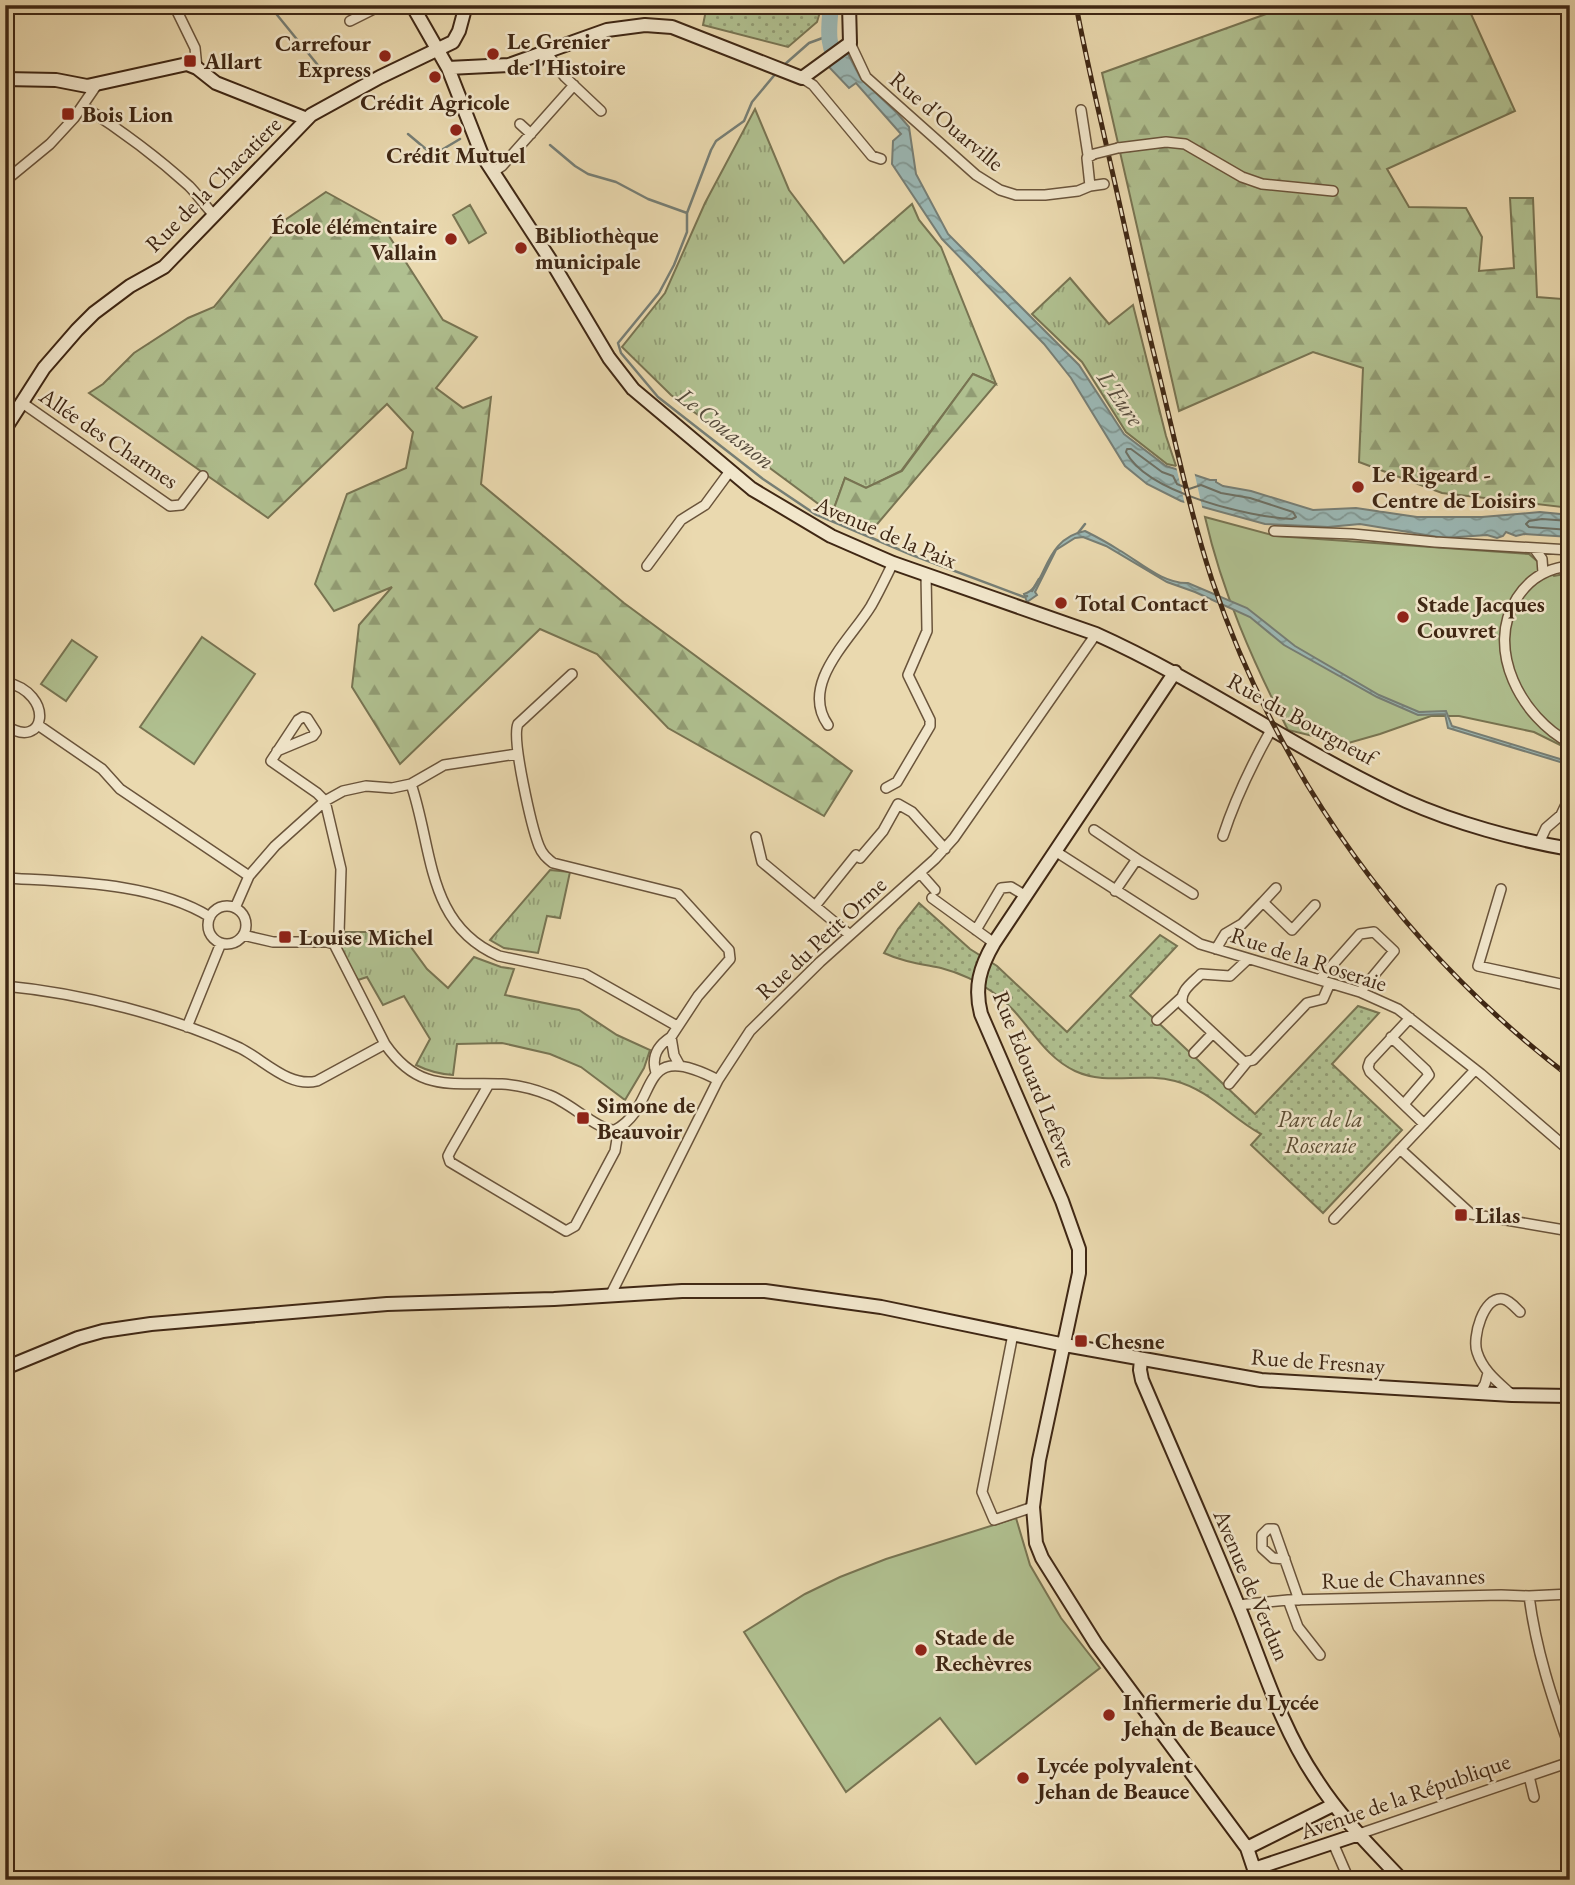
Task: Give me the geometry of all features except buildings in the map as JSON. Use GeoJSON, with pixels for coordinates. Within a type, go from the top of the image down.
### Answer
{"type":"FeatureCollection","features":[{"type":"Feature","properties":{"kind":"street"},"geometry":{"type":"LineString","coordinates":[[174,5],[195,48],[197,68]]}},
{"type":"Feature","properties":{"kind":"street"},"geometry":{"type":"LineString","coordinates":[[350,21],[372,10],[370,5]]}},
{"type":"Feature","properties":{"kind":"street","name":"Avenue de la Paix"},"geometry":{"type":"LineString","coordinates":[[412,5],[448,68],[475,138],[493,172],[553,264],[609,358],[633,389],[730,471],[780,507],[821,530],[893,562],[1020,607]]}},
{"type":"Feature","properties":{"kind":"street"},"geometry":{"type":"LineString","coordinates":[[438,50],[453,42],[466,5]]}},
{"type":"Feature","properties":{"kind":"street"},"geometry":{"type":"LineString","coordinates":[[802,78],[848,44],[849,5]]}},
{"type":"Feature","properties":{"kind":"street"},"geometry":{"type":"LineString","coordinates":[[448,68],[509,65],[607,30],[645,25],[672,27],[802,78],[813,85],[872,156],[881,159]]}},
{"type":"Feature","properties":{"kind":"street","name":"Rue d'Ouarville"},"geometry":{"type":"LineString","coordinates":[[848,44],[866,77],[976,175],[1000,190],[1016,195],[1045,195],[1104,184]]}},
{"type":"Feature","properties":{"kind":"street","name":"Rue de la Chacatiere"},"geometry":{"type":"LineString","coordinates":[[5,429],[44,368],[88,319],[130,286],[164,267],[307,119],[380,77],[438,50]]}},
{"type":"Feature","properties":{"kind":"street"},"geometry":{"type":"LineString","coordinates":[[546,52],[601,111]]}},
{"type":"Feature","properties":{"kind":"street"},"geometry":{"type":"LineString","coordinates":[[5,79],[56,80],[87,86],[187,64],[197,68],[216,83],[307,119]]}},
{"type":"Feature","properties":{"kind":"street"},"geometry":{"type":"LineString","coordinates":[[5,181],[50,144],[83,106],[98,83]]}},
{"type":"Feature","properties":{"kind":"street"},"geometry":{"type":"LineString","coordinates":[[493,172],[502,166],[574,85]]}},
{"type":"Feature","properties":{"kind":"street"},"geometry":{"type":"LineString","coordinates":[[83,106],[130,136],[138,146],[191,188],[201,203],[214,215]]}},
{"type":"Feature","properties":{"kind":"street"},"geometry":{"type":"LineString","coordinates":[[1081,110],[1091,155],[1090,186]]}},
{"type":"Feature","properties":{"kind":"street"},"geometry":{"type":"LineString","coordinates":[[520,124],[531,134]]}},
{"type":"Feature","properties":{"kind":"street"},"geometry":{"type":"LineString","coordinates":[[1091,155],[1118,148],[1166,142],[1185,144],[1242,177],[1262,184],[1333,191]]}},
{"type":"Feature","properties":{"kind":"street","name":"Allée des Charmes"},"geometry":{"type":"LineString","coordinates":[[21,402],[170,506],[181,505],[203,476]]}},
{"type":"Feature","properties":{"kind":"street"},"geometry":{"type":"LineString","coordinates":[[648,566],[681,520],[705,505],[730,471]]}},
{"type":"Feature","properties":{"kind":"street"},"geometry":{"type":"LineString","coordinates":[[1274,531],[1570,550]]}},
{"type":"Feature","properties":{"kind":"street"},"geometry":{"type":"LineString","coordinates":[[1534,548],[1542,559],[1543,573]]}},
{"type":"Feature","properties":{"kind":"street"},"geometry":{"type":"LineString","coordinates":[[828,725],[820,713],[827,666],[870,607],[893,562]]}},
{"type":"Feature","properties":{"kind":"street"},"geometry":{"type":"LineString","coordinates":[[1570,566],[1543,573],[1531,581],[1513,604],[1505,631],[1511,676],[1528,708],[1556,736],[1570,743]]}},
{"type":"Feature","properties":{"kind":"street"},"geometry":{"type":"LineString","coordinates":[[886,788],[897,782],[930,726],[930,720],[908,676],[927,631],[926,574]]}},
{"type":"Feature","properties":{"kind":"street","name":"Rue du Bourgneuf"},"geometry":{"type":"LineString","coordinates":[[1020,607],[1096,634],[1175,672],[1271,730],[1426,809],[1539,843],[1570,849]]}},
{"type":"Feature","properties":{"kind":"street","name":"Rue du Petit Orme"},"geometry":{"type":"LineString","coordinates":[[610,1296],[718,1080],[750,1031],[945,849],[1096,634]]}},
{"type":"Feature","properties":{"kind":"street","name":"Rue Edouard Lefèvre"},"geometry":{"type":"LineString","coordinates":[[1175,672],[994,943],[980,972],[978,1003],[1075,1233],[1079,1249],[1079,1273],[1039,1460],[1033,1507],[1035,1543],[1096,1644],[1247,1848],[1255,1874]]}},
{"type":"Feature","properties":{"kind":"street"},"geometry":{"type":"LineString","coordinates":[[572,674],[518,724],[514,731],[539,847],[553,863],[678,894],[729,950],[730,960],[698,996],[671,1037],[656,1052],[653,1063],[656,1073]]}},
{"type":"Feature","properties":{"kind":"street"},"geometry":{"type":"LineString","coordinates":[[5,682],[15,685],[37,702],[41,711],[38,725],[23,733],[5,725]]}},
{"type":"Feature","properties":{"kind":"street"},"geometry":{"type":"LineString","coordinates":[[38,725],[102,769],[120,789],[249,876]]}},
{"type":"Feature","properties":{"kind":"street"},"geometry":{"type":"LineString","coordinates":[[1223,836],[1253,762],[1271,730]]}},
{"type":"Feature","properties":{"kind":"street"},"geometry":{"type":"LineString","coordinates":[[277,751],[271,761],[325,801],[341,869],[339,933],[334,944]]}},
{"type":"Feature","properties":{"kind":"street"},"geometry":{"type":"LineString","coordinates":[[235,908],[249,876],[275,846],[325,801],[343,791],[366,786],[392,788],[411,784],[444,765],[517,754]]}},
{"type":"Feature","properties":{"kind":"street"},"geometry":{"type":"LineString","coordinates":[[411,784],[423,824],[437,890],[444,906],[462,932],[485,951],[499,956],[585,974],[677,1026]]}},
{"type":"Feature","properties":{"kind":"street"},"geometry":{"type":"LineString","coordinates":[[1539,843],[1546,828],[1561,816],[1570,796]]}},
{"type":"Feature","properties":{"kind":"street"},"geometry":{"type":"LineString","coordinates":[[816,906],[856,855],[860,858],[883,831],[898,804],[912,812],[945,849]]}},
{"type":"Feature","properties":{"kind":"street"},"geometry":{"type":"LineString","coordinates":[[1094,830],[1193,894]]}},
{"type":"Feature","properties":{"kind":"street"},"geometry":{"type":"LineString","coordinates":[[756,837],[762,862],[850,935]]}},
{"type":"Feature","properties":{"kind":"street","name":"Rue de la Roseraie"},"geometry":{"type":"LineString","coordinates":[[1055,852],[1182,934],[1247,960],[1320,979],[1384,1002],[1410,1018],[1570,1151]]}},
{"type":"Feature","properties":{"kind":"street"},"geometry":{"type":"LineString","coordinates":[[1115,891],[1136,859]]}},
{"type":"Feature","properties":{"kind":"street"},"geometry":{"type":"LineString","coordinates":[[920,873],[934,894],[994,943]]}},
{"type":"Feature","properties":{"kind":"street"},"geometry":{"type":"LineString","coordinates":[[5,878],[144,892],[197,909],[210,917]]}},
{"type":"Feature","properties":{"kind":"street"},"geometry":{"type":"LineString","coordinates":[[976,930],[1000,888],[1011,887],[1026,896]]}},
{"type":"Feature","properties":{"kind":"street"},"geometry":{"type":"LineString","coordinates":[[1216,949],[1225,934],[1234,930],[1276,888]]}},
{"type":"Feature","properties":{"kind":"street"},"geometry":{"type":"LineString","coordinates":[[1501,889],[1478,966],[1570,986]]}},
{"type":"Feature","properties":{"kind":"street"},"geometry":{"type":"LineString","coordinates":[[1263,902],[1292,930],[1315,905]]}},
{"type":"Feature","properties":{"kind":"street"},"geometry":{"type":"LineString","coordinates":[[223,906],[235,908],[244,916],[246,922],[243,935],[234,943],[215,940],[208,929],[210,917],[223,906]]}},
{"type":"Feature","properties":{"kind":"street"},"geometry":{"type":"LineString","coordinates":[[1320,979],[1360,934],[1374,932],[1394,951],[1360,992]]}},
{"type":"Feature","properties":{"kind":"street"},"geometry":{"type":"LineString","coordinates":[[243,935],[273,942],[334,944],[385,1045],[407,1069],[428,1081],[519,1086],[570,1105],[605,1130],[615,1130],[631,1120],[656,1073],[667,1067],[680,1066],[701,1071],[718,1080]]}},
{"type":"Feature","properties":{"kind":"street"},"geometry":{"type":"LineString","coordinates":[[187,1027],[221,943]]}},
{"type":"Feature","properties":{"kind":"street"},"geometry":{"type":"LineString","coordinates":[[1157,1020],[1181,998],[1182,993],[1201,974],[1230,976],[1247,960]]}},
{"type":"Feature","properties":{"kind":"street"},"geometry":{"type":"LineString","coordinates":[[1181,998],[1183,1005],[1247,1062],[1253,1060],[1307,1003],[1323,999],[1330,983]]}},
{"type":"Feature","properties":{"kind":"street"},"geometry":{"type":"LineString","coordinates":[[5,986],[33,989],[149,1013],[241,1049],[294,1081],[305,1084],[317,1082],[385,1045]]}},
{"type":"Feature","properties":{"kind":"street"},"geometry":{"type":"LineString","coordinates":[[1410,1018],[1370,1061],[1368,1067],[1424,1124]]}},
{"type":"Feature","properties":{"kind":"street"},"geometry":{"type":"LineString","coordinates":[[1194,1053],[1213,1033]]}},
{"type":"Feature","properties":{"kind":"street"},"geometry":{"type":"LineString","coordinates":[[671,1037],[674,1055],[680,1066]]}},
{"type":"Feature","properties":{"kind":"street"},"geometry":{"type":"LineString","coordinates":[[1391,1038],[1429,1075],[1404,1104]]}},
{"type":"Feature","properties":{"kind":"street"},"geometry":{"type":"LineString","coordinates":[[1229,1084],[1244,1069],[1247,1062]]}},
{"type":"Feature","properties":{"kind":"street"},"geometry":{"type":"LineString","coordinates":[[1334,1219],[1475,1071]]}},
{"type":"Feature","properties":{"kind":"street"},"geometry":{"type":"LineString","coordinates":[[489,1084],[451,1150],[448,1156],[450,1162],[566,1231],[575,1226],[615,1151],[615,1130]]}},
{"type":"Feature","properties":{"kind":"street"},"geometry":{"type":"LineString","coordinates":[[1401,1149],[1471,1214],[1570,1231]]}},
{"type":"Feature","properties":{"kind":"street","name":"Rue de Fresnay"},"geometry":{"type":"LineString","coordinates":[[5,1368],[78,1338],[103,1331],[151,1324],[387,1304],[682,1291],[765,1291],[881,1307],[1065,1345],[1261,1380],[1570,1396]]}},
{"type":"Feature","properties":{"kind":"street"},"geometry":{"type":"LineString","coordinates":[[1512,1395],[1488,1373],[1476,1350],[1483,1311],[1490,1303],[1499,1298],[1506,1299],[1520,1312]]}},
{"type":"Feature","properties":{"kind":"street"},"geometry":{"type":"LineString","coordinates":[[1013,1334],[982,1492],[994,1520],[1033,1507]]}},
{"type":"Feature","properties":{"kind":"street","name":"Avenue de Verdun"},"geometry":{"type":"LineString","coordinates":[[1141,1359],[1139,1370],[1142,1380],[1295,1745],[1333,1804],[1402,1880]]}},
{"type":"Feature","properties":{"kind":"street"},"geometry":{"type":"LineString","coordinates":[[1480,1392],[1488,1373]]}},
{"type":"Feature","properties":{"kind":"street"},"geometry":{"type":"LineString","coordinates":[[1285,1559],[1300,1600]]}},
{"type":"Feature","properties":{"kind":"street","name":"Rue de Chavannes"},"geometry":{"type":"LineString","coordinates":[[1238,1605],[1288,1600],[1570,1594]]}},
{"type":"Feature","properties":{"kind":"street"},"geometry":{"type":"LineString","coordinates":[[1530,1596],[1535,1640],[1542,1668],[1570,1749]]}},
{"type":"Feature","properties":{"kind":"street"},"geometry":{"type":"LineString","coordinates":[[1288,1600],[1298,1627],[1320,1655]]}},
{"type":"Feature","properties":{"kind":"street","name":"Avenue de la République"},"geometry":{"type":"LineString","coordinates":[[1255,1874],[1333,1843],[1570,1762]]}},
{"type":"Feature","properties":{"kind":"street"},"geometry":{"type":"LineString","coordinates":[[1529,1776],[1534,1797]]}},
{"type":"Feature","properties":{"kind":"street"},"geometry":{"type":"LineString","coordinates":[[1247,1848],[1333,1804]]}},
{"type":"Feature","properties":{"kind":"street"},"geometry":{"type":"LineString","coordinates":[[1333,1843],[1349,1880]]}},
{"type":"Feature","properties":{"kind":"green space"},"geometry":{"type":"Polygon","coordinates":[[[707,5],[822,5],[817,22],[788,47],[703,25],[707,5]]]}},
{"type":"Feature","properties":{"kind":"green space"},"geometry":{"type":"Polygon","coordinates":[[[1291,5],[1467,5],[1515,111],[1387,169],[1409,207],[1466,208],[1482,237],[1479,271],[1514,268],[1510,198],[1533,198],[1537,297],[1562,299],[1570,96],[1570,508],[1442,493],[1359,462],[1363,368],[1313,352],[1179,411],[1102,73],[1291,5]]]}},
{"type":"Feature","properties":{"kind":"green space"},"geometry":{"type":"Polygon","coordinates":[[[755,109],[789,190],[844,263],[912,204],[919,220],[941,247],[996,384],[973,374],[901,471],[866,488],[845,478],[832,514],[671,395],[622,347],[665,293],[705,203],[755,109]]]}},
{"type":"Feature","properties":{"kind":"green space"},"geometry":{"type":"Polygon","coordinates":[[[326,192],[380,222],[443,320],[477,337],[436,388],[463,408],[491,397],[481,484],[624,603],[852,771],[824,816],[668,728],[597,654],[540,629],[400,764],[352,687],[359,625],[392,587],[334,611],[315,584],[347,494],[406,468],[413,432],[387,404],[268,518],[89,393],[103,384],[134,353],[188,318],[214,307],[285,220],[326,192]]]}},
{"type":"Feature","properties":{"kind":"green space"},"geometry":{"type":"Polygon","coordinates":[[[470,205],[486,233],[469,243],[453,215],[470,205]]]}},
{"type":"Feature","properties":{"kind":"green space"},"geometry":{"type":"Polygon","coordinates":[[[1070,278],[1109,324],[1133,305],[1176,466],[1167,464],[1126,432],[1082,362],[1032,314],[1070,278]]]}},
{"type":"Feature","properties":{"kind":"green space"},"geometry":{"type":"Polygon","coordinates":[[[973,374],[996,384],[873,529],[832,514],[845,478],[866,488],[902,471],[973,374]]]}},
{"type":"Feature","properties":{"kind":"green space","name":"Stade Jacques Couvret"},"geometry":{"type":"Polygon","coordinates":[[[1205,517],[1276,536],[1529,554],[1554,576],[1570,573],[1570,750],[1534,732],[1459,716],[1431,716],[1345,744],[1288,730],[1240,626],[1220,572],[1205,517]]]}},
{"type":"Feature","properties":{"kind":"green space"},"geometry":{"type":"Polygon","coordinates":[[[202,637],[255,674],[194,764],[140,727],[202,637]]]}},
{"type":"Feature","properties":{"kind":"green space"},"geometry":{"type":"Polygon","coordinates":[[[72,640],[97,657],[66,701],[41,684],[72,640]]]}},
{"type":"Feature","properties":{"kind":"green space"},"geometry":{"type":"Polygon","coordinates":[[[550,870],[570,872],[560,918],[547,916],[538,953],[504,948],[490,940],[550,870]]]}},
{"type":"Feature","properties":{"kind":"green space","name":"Parc de la Roseraie"},"geometry":{"type":"Polygon","coordinates":[[[919,903],[970,949],[997,966],[1067,1032],[1160,935],[1177,946],[1130,996],[1255,1114],[1358,1006],[1379,1013],[1332,1064],[1402,1130],[1323,1213],[1251,1145],[1261,1134],[1199,1091],[1175,1081],[1099,1078],[1075,1071],[1052,1055],[1005,1002],[982,985],[948,970],[905,961],[884,953],[898,929],[919,903]]]}},
{"type":"Feature","properties":{"kind":"green space"},"geometry":{"type":"Polygon","coordinates":[[[343,932],[400,932],[427,969],[448,988],[474,957],[514,969],[505,995],[579,1010],[617,1035],[650,1050],[644,1068],[625,1100],[581,1067],[550,1054],[502,1043],[457,1044],[453,1075],[420,1067],[416,1065],[430,1039],[404,996],[383,1005],[367,977],[358,980],[342,951],[343,932]]]}},
{"type":"Feature","properties":{"kind":"green space","name":"Stade de Rechèvres"},"geometry":{"type":"Polygon","coordinates":[[[1016,1518],[1030,1565],[1061,1618],[1100,1668],[976,1764],[940,1718],[846,1792],[744,1632],[805,1594],[840,1577],[886,1559],[1016,1518]]]}},
{"type":"Feature","properties":{"kind":"water"},"geometry":{"type":"Polygon","coordinates":[[[847,52],[861,79],[909,127],[916,174],[948,234],[1079,365],[1124,434],[1166,466],[1179,470],[1181,478],[1193,482],[1192,474],[1216,480],[1223,486],[1251,491],[1313,510],[1356,508],[1417,517],[1482,517],[1540,512],[1570,515],[1570,537],[1524,534],[1516,536],[1506,532],[1497,538],[1487,535],[1444,538],[1360,524],[1328,527],[1265,524],[1181,501],[1147,484],[1125,466],[1071,378],[1044,344],[942,239],[892,164],[893,141],[901,134],[856,83],[849,88],[827,65],[847,52]]]}},
{"type":"Feature","properties":{"kind":"water"},"geometry":{"type":"Polygon","coordinates":[[[1085,531],[1161,576],[1188,583],[1247,608],[1295,646],[1379,695],[1419,712],[1446,711],[1452,726],[1570,762],[1570,765],[1448,728],[1445,714],[1418,715],[1377,697],[1284,645],[1250,617],[1167,582],[1106,546],[1083,537],[1075,538],[1056,550],[1035,592],[1037,595],[1027,602],[1024,594],[1037,583],[1053,553],[1061,543],[1085,531]]]}},
{"type":"Feature","properties":{"kind":"pier"},"geometry":{"type":"Polygon","coordinates":[[[1176,466],[1182,467],[1184,476],[1189,477],[1189,472],[1194,471],[1203,511],[1185,505],[1176,466]]]}},
{"type":"Feature","properties":{"kind":"waterway","name":"Le Couasnon"},"geometry":{"type":"LineString","coordinates":[[269,5],[330,80]]}},
{"type":"Feature","properties":{"kind":"waterway","name":"L'Eure"},"geometry":{"type":"LineString","coordinates":[[831,5],[831,45],[842,66]]}},
{"type":"Feature","properties":{"kind":"waterway"},"geometry":{"type":"LineString","coordinates":[[784,65],[809,43],[828,36]]}},
{"type":"Feature","properties":{"kind":"waterway","name":"Le Couasnon"},"geometry":{"type":"LineString","coordinates":[[777,72],[752,102],[744,121],[716,141],[711,150],[687,213],[687,232],[674,265],[659,293],[618,343],[621,353],[658,397],[763,479],[815,514],[912,555],[1027,596]]}},
{"type":"Feature","properties":{"kind":"waterway","name":"Le Couasnon"},"geometry":{"type":"LineString","coordinates":[[408,134],[433,155],[460,139]]}},
{"type":"Feature","properties":{"kind":"waterway","name":"Le Couasnon"},"geometry":{"type":"LineString","coordinates":[[550,145],[588,174],[616,182],[648,199],[687,213]]}},
{"type":"Feature","properties":{"kind":"waterway","name":"Le Couasnon"},"geometry":{"type":"LineString","coordinates":[[1078,533],[1085,524]]}},
{"type":"Feature","properties":{"kind":"waterway","name":"Le Couasnon"},"geometry":{"type":"LineString","coordinates":[[1032,591],[1039,579]]}},
{"type":"Feature","properties":{"kind":"railway"},"geometry":{"type":"LineString","coordinates":[[1076,5],[1188,495],[1212,580],[1240,653],[1273,723],[1311,791],[1354,855],[1401,916],[1453,974],[1510,1027],[1570,1077]]}},
{"type":"Feature","properties":{"kind":"place","name":"Le Grenier de l'Histoire"},"geometry":{"type":"Point","coordinates":[493,54]}},
{"type":"Feature","properties":{"kind":"place","name":"Carrefour Express"},"geometry":{"type":"Point","coordinates":[385,56]}},
{"type":"Feature","properties":{"kind":"place","name":"Allart"},"geometry":{"type":"Point","coordinates":[190,61]}},
{"type":"Feature","properties":{"kind":"place","name":"Crédit Agricole"},"geometry":{"type":"Point","coordinates":[435,77]}},
{"type":"Feature","properties":{"kind":"place","name":"Bois Lion"},"geometry":{"type":"Point","coordinates":[68,114]}},
{"type":"Feature","properties":{"kind":"place","name":"Crédit Mutuel"},"geometry":{"type":"Point","coordinates":[456,130]}},
{"type":"Feature","properties":{"kind":"place","name":"École élémentaire Vallain"},"geometry":{"type":"Point","coordinates":[451,239]}},
{"type":"Feature","properties":{"kind":"place","name":"Bibliothèque municipale"},"geometry":{"type":"Point","coordinates":[521,248]}},
{"type":"Feature","properties":{"kind":"place","name":"Le Rigeard - Centre de Loisirs"},"geometry":{"type":"Point","coordinates":[1358,487]}},
{"type":"Feature","properties":{"kind":"place","name":"Total Contact"},"geometry":{"type":"Point","coordinates":[1061,603]}},
{"type":"Feature","properties":{"kind":"place","name":"Stade Jacques Couvret"},"geometry":{"type":"Point","coordinates":[1403,617]}},
{"type":"Feature","properties":{"kind":"place","name":"Louise Michel"},"geometry":{"type":"Point","coordinates":[285,937]}},
{"type":"Feature","properties":{"kind":"place","name":"Simone de Beauvoir"},"geometry":{"type":"Point","coordinates":[583,1118]}},
{"type":"Feature","properties":{"kind":"place","name":"Lilas"},"geometry":{"type":"Point","coordinates":[1461,1215]}},
{"type":"Feature","properties":{"kind":"place","name":"Chesne"},"geometry":{"type":"Point","coordinates":[1081,1341]}},
{"type":"Feature","properties":{"kind":"place","name":"Stade de Rechèvres"},"geometry":{"type":"Point","coordinates":[921,1650]}},
{"type":"Feature","properties":{"kind":"place","name":"Infiermerie du Lycée Jehan de Beauce"},"geometry":{"type":"Point","coordinates":[1109,1715]}},
{"type":"Feature","properties":{"kind":"place","name":"Lycée polyvalent Jehan de Beauce"},"geometry":{"type":"Point","coordinates":[1023,1778]}}]}
